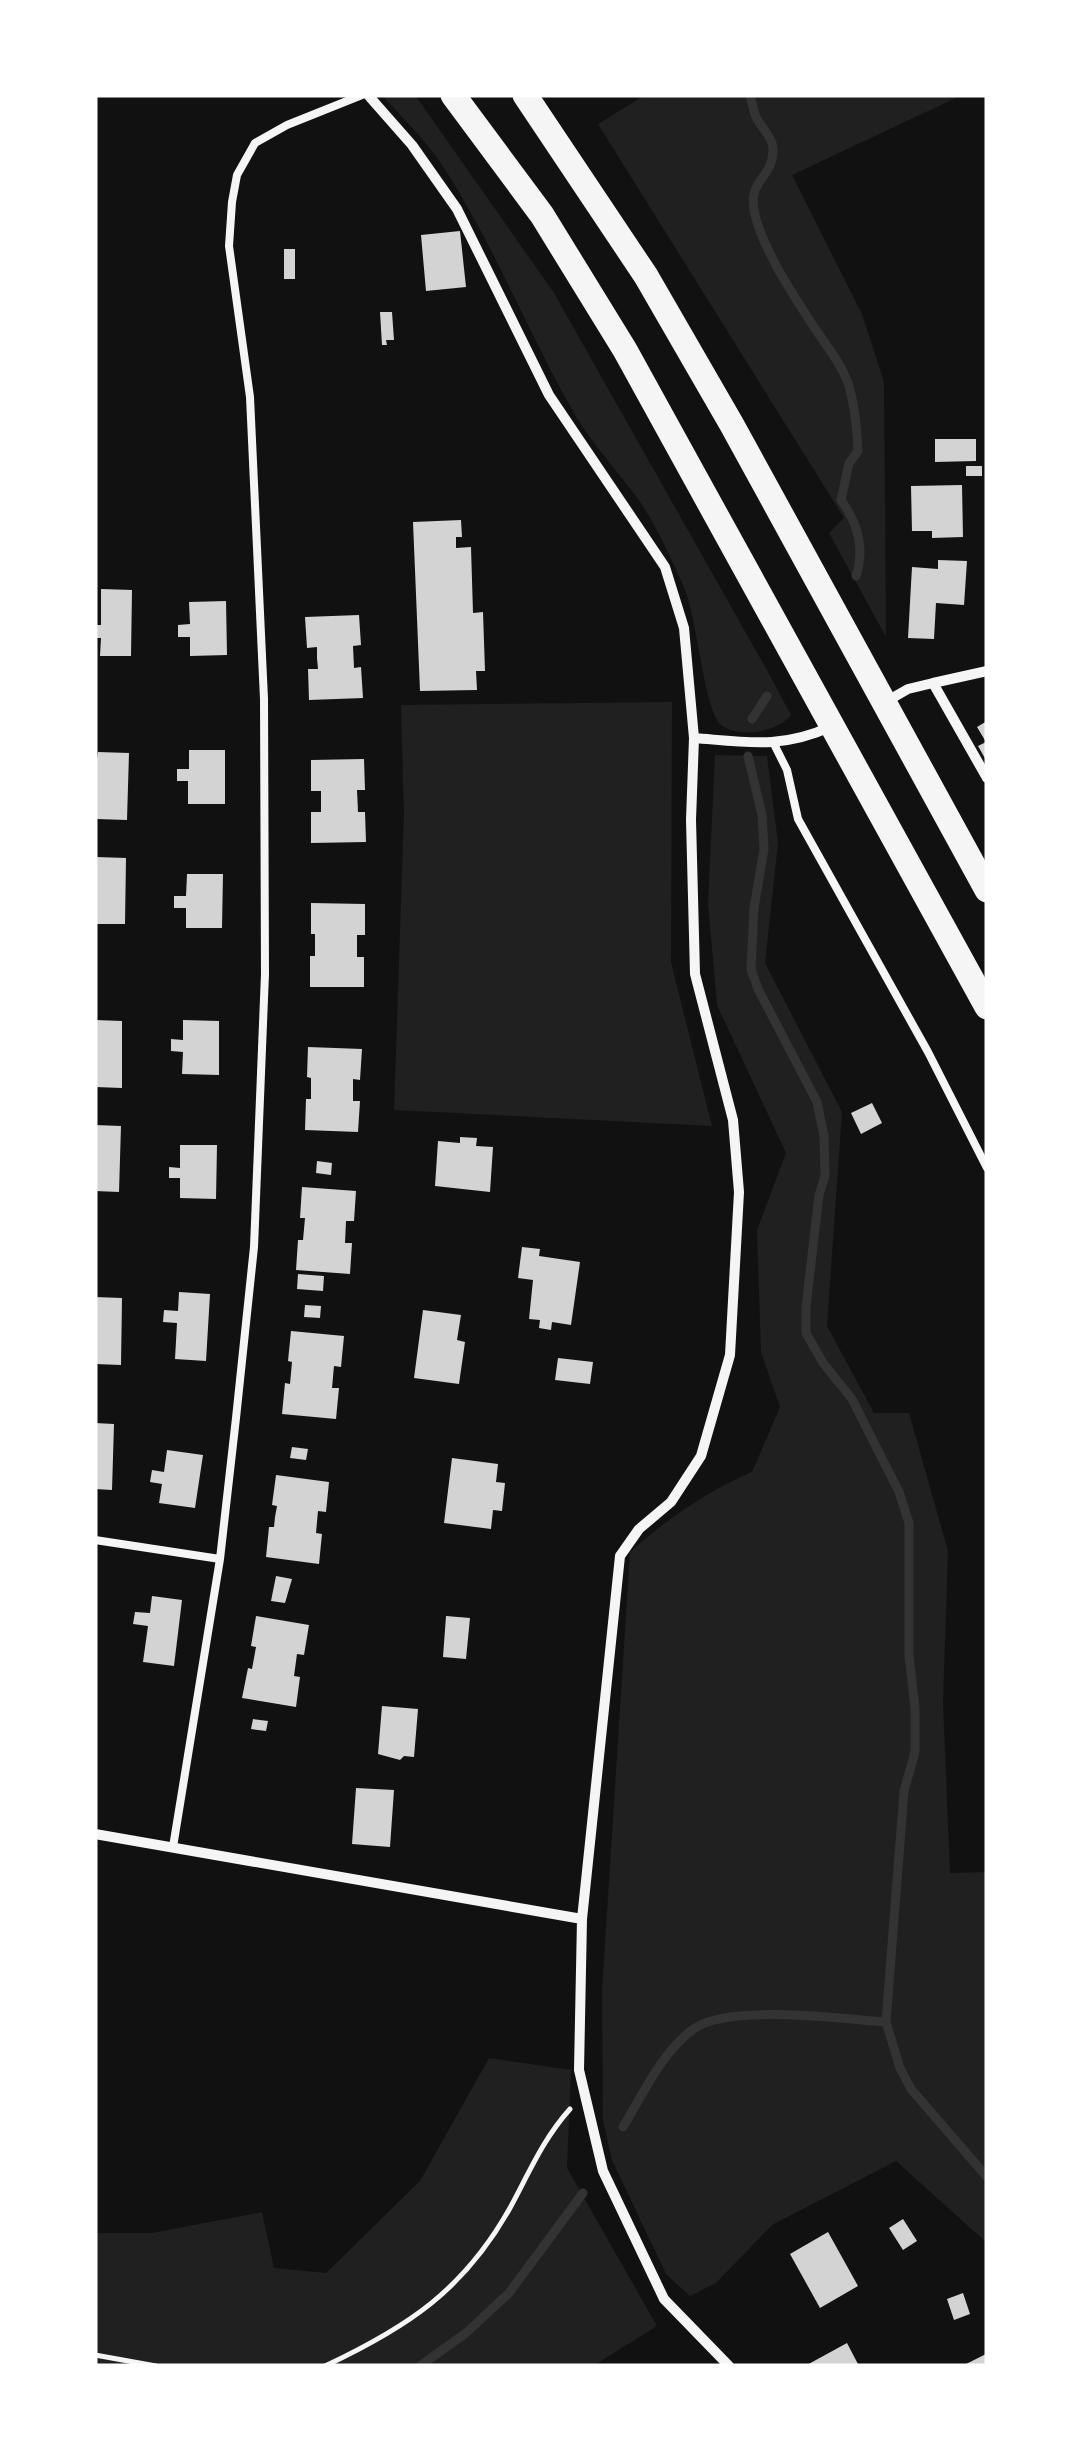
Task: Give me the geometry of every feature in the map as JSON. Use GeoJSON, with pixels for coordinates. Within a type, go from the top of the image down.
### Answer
{"type":"FeatureCollection","features":[{"type":"Feature","properties":{"kind":"highway"},"geometry":{"type":"LineString","coordinates":[[453,95],[503,159],[582,278],[987,1007]]}},
{"type":"Feature","properties":{"kind":"highway"},"geometry":{"type":"LineString","coordinates":[[525,95],[646,276],[987,890]]}},
{"type":"Feature","properties":{"kind":"street"},"geometry":{"type":"LineString","coordinates":[[366,95],[412,145],[457,209],[549,395],[664,567],[684,628],[694,738],[691,820],[695,974],[733,1120],[739,1192],[730,1355],[701,1456],[671,1502],[639,1529],[620,1556],[582,1919],[578,2070],[604,2172],[664,2299],[728,2366]]}},
{"type":"Feature","properties":{"kind":"street"},"geometry":{"type":"LineString","coordinates":[[884,702],[908,690],[987,671]]}},
{"type":"Feature","properties":{"kind":"street"},"geometry":{"type":"LineString","coordinates":[[934,683],[987,778]]}},
{"type":"Feature","properties":{"kind":"street"},"geometry":{"type":"LineString","coordinates":[[694,738],[774,744],[808,737],[832,726]]}},
{"type":"Feature","properties":{"kind":"street"},"geometry":{"type":"LineString","coordinates":[[95,1834],[582,1919]]}},
{"type":"Feature","properties":{"kind":"lane"},"geometry":{"type":"LineString","coordinates":[[174,1848],[220,1558],[254,1247],[265,974],[264,699],[250,396],[229,246],[232,202],[238,175],[255,143],[286,125],[366,95]]}},
{"type":"Feature","properties":{"kind":"lane"},"geometry":{"type":"LineString","coordinates":[[774,744],[787,770],[798,818],[928,1052],[987,1168]]}},
{"type":"Feature","properties":{"kind":"lane"},"geometry":{"type":"LineString","coordinates":[[95,1540],[220,1558]]}},
{"type":"Feature","properties":{"kind":"path"},"geometry":{"type":"LineString","coordinates":[[324,2366],[414,2320],[465,2274],[508,2211],[547,2134],[570,2108],[587,2104]]}},
{"type":"Feature","properties":{"kind":"path"},"geometry":{"type":"LineString","coordinates":[[95,2355],[156,2366]]}},
{"type":"Feature","properties":{"kind":"shaded area"},"geometry":{"type":"Polygon","coordinates":[[[382,95],[415,95],[554,293],[768,672],[791,715],[785,721],[768,729],[738,732],[721,725],[715,716],[689,601],[657,531],[574,413],[446,171],[382,95]]]}},
{"type":"Feature","properties":{"kind":"shaded area"},"geometry":{"type":"Polygon","coordinates":[[[645,95],[962,95],[792,175],[862,314],[884,382],[886,637],[829,533],[844,518],[598,124],[645,95]]]}},
{"type":"Feature","properties":{"kind":"shaded area"},"geometry":{"type":"Polygon","coordinates":[[[672,702],[671,962],[712,1126],[394,1110],[404,814],[401,705],[672,702]]]}},
{"type":"Feature","properties":{"kind":"shaded area"},"geometry":{"type":"Polygon","coordinates":[[[715,755],[767,756],[778,843],[765,963],[842,1112],[827,1326],[874,1413],[909,1413],[948,1551],[943,1703],[950,1873],[987,1872],[987,2243],[896,2161],[772,2225],[716,2283],[690,2296],[666,2274],[612,2160],[603,2121],[602,1991],[630,1552],[688,1507],[752,1472],[780,1407],[761,1352],[757,1230],[786,1153],[717,1005],[708,903],[715,755]]]}},
{"type":"Feature","properties":{"kind":"shaded area"},"geometry":{"type":"Polygon","coordinates":[[[489,2058],[571,2070],[567,2168],[657,2326],[593,2366],[95,2366],[95,2233],[152,2233],[262,2212],[274,2268],[326,2273],[420,2181],[489,2058]]]}},
{"type":"Feature","properties":{"kind":"building"},"geometry":{"type":"Polygon","coordinates":[[[460,231],[466,287],[426,291],[421,235],[460,231]]]}},
{"type":"Feature","properties":{"kind":"building"},"geometry":{"type":"Polygon","coordinates":[[[284,249],[295,249],[295,279],[284,279],[284,249]]]}},
{"type":"Feature","properties":{"kind":"building"},"geometry":{"type":"Polygon","coordinates":[[[380,312],[392,312],[394,340],[386,340],[387,345],[382,345],[380,312]]]}},
{"type":"Feature","properties":{"kind":"building"},"geometry":{"type":"Polygon","coordinates":[[[935,439],[976,439],[976,461],[935,462],[935,439]]]}},
{"type":"Feature","properties":{"kind":"building"},"geometry":{"type":"Polygon","coordinates":[[[966,466],[982,466],[982,476],[966,476],[966,466]]]}},
{"type":"Feature","properties":{"kind":"building"},"geometry":{"type":"Polygon","coordinates":[[[962,485],[963,537],[932,538],[932,531],[912,531],[911,486],[962,485]]]}},
{"type":"Feature","properties":{"kind":"building"},"geometry":{"type":"Polygon","coordinates":[[[461,520],[462,537],[456,537],[456,548],[471,547],[473,613],[483,612],[485,671],[476,671],[477,690],[420,691],[413,522],[461,520]]]}},
{"type":"Feature","properties":{"kind":"building"},"geometry":{"type":"Polygon","coordinates":[[[938,560],[967,561],[964,605],[936,603],[934,639],[908,638],[912,567],[938,569],[938,560]]]}},
{"type":"Feature","properties":{"kind":"building"},"geometry":{"type":"Polygon","coordinates":[[[101,589],[132,590],[131,656],[100,656],[101,638],[95,638],[95,625],[101,625],[101,589]]]}},
{"type":"Feature","properties":{"kind":"building"},"geometry":{"type":"Polygon","coordinates":[[[226,601],[227,655],[190,656],[190,637],[178,637],[178,625],[190,624],[189,602],[226,601]]]}},
{"type":"Feature","properties":{"kind":"building"},"geometry":{"type":"Polygon","coordinates":[[[359,615],[361,645],[353,646],[354,668],[361,667],[363,698],[309,700],[308,669],[318,669],[317,647],[307,648],[305,617],[359,615]]]}},
{"type":"Feature","properties":{"kind":"building"},"geometry":{"type":"Polygon","coordinates":[[[987,721],[987,762],[978,746],[986,742],[977,727],[987,721]]]}},
{"type":"Feature","properties":{"kind":"building"},"geometry":{"type":"Polygon","coordinates":[[[189,750],[225,750],[225,804],[188,804],[188,781],[177,781],[177,769],[189,769],[189,750]]]}},
{"type":"Feature","properties":{"kind":"building"},"geometry":{"type":"Polygon","coordinates":[[[98,752],[129,753],[127,820],[97,819],[98,752]]]}},
{"type":"Feature","properties":{"kind":"building"},"geometry":{"type":"Polygon","coordinates":[[[364,759],[365,790],[357,790],[358,812],[365,812],[366,842],[311,843],[311,812],[321,812],[321,791],[311,791],[311,760],[364,759]]]}},
{"type":"Feature","properties":{"kind":"building"},"geometry":{"type":"Polygon","coordinates":[[[96,857],[126,858],[125,924],[95,924],[96,857]]]}},
{"type":"Feature","properties":{"kind":"building"},"geometry":{"type":"Polygon","coordinates":[[[187,874],[223,874],[222,928],[186,928],[186,908],[174,908],[174,896],[186,896],[187,874]]]}},
{"type":"Feature","properties":{"kind":"building"},"geometry":{"type":"Polygon","coordinates":[[[311,903],[365,904],[365,935],[357,935],[357,957],[364,957],[364,987],[310,987],[310,956],[315,956],[311,903]]]}},
{"type":"Feature","properties":{"kind":"building"},"geometry":{"type":"Polygon","coordinates":[[[95,1020],[122,1021],[122,1088],[95,1087],[95,1020]]]}},
{"type":"Feature","properties":{"kind":"building"},"geometry":{"type":"Polygon","coordinates":[[[183,1020],[219,1021],[219,1075],[182,1074],[183,1052],[171,1051],[171,1039],[183,1040],[183,1020]]]}},
{"type":"Feature","properties":{"kind":"building"},"geometry":{"type":"Polygon","coordinates":[[[308,1047],[362,1049],[360,1080],[353,1079],[353,1101],[360,1101],[358,1132],[305,1130],[306,1099],[311,1099],[308,1047]]]}},
{"type":"Feature","properties":{"kind":"building"},"geometry":{"type":"Polygon","coordinates":[[[872,1103],[882,1123],[861,1134],[851,1113],[872,1103]]]}},
{"type":"Feature","properties":{"kind":"building"},"geometry":{"type":"Polygon","coordinates":[[[95,1125],[121,1126],[119,1192],[95,1191],[95,1125]]]}},
{"type":"Feature","properties":{"kind":"building"},"geometry":{"type":"Polygon","coordinates":[[[460,1137],[477,1138],[476,1146],[493,1147],[490,1192],[435,1186],[438,1141],[460,1143],[460,1137]]]}},
{"type":"Feature","properties":{"kind":"building"},"geometry":{"type":"Polygon","coordinates":[[[180,1145],[217,1145],[216,1199],[180,1198],[180,1178],[169,1178],[169,1167],[180,1168],[180,1145]]]}},
{"type":"Feature","properties":{"kind":"building"},"geometry":{"type":"Polygon","coordinates":[[[317,1161],[332,1163],[331,1175],[316,1173],[317,1161]]]}},
{"type":"Feature","properties":{"kind":"building"},"geometry":{"type":"Polygon","coordinates":[[[302,1187],[356,1191],[354,1221],[346,1221],[345,1243],[352,1243],[350,1274],[296,1270],[298,1240],[303,1240],[305,1218],[300,1218],[302,1187]]]}},
{"type":"Feature","properties":{"kind":"building"},"geometry":{"type":"Polygon","coordinates":[[[522,1247],[540,1249],[539,1256],[580,1262],[571,1325],[552,1322],[551,1330],[539,1328],[540,1320],[529,1319],[533,1280],[518,1278],[522,1247]]]}},
{"type":"Feature","properties":{"kind":"building"},"geometry":{"type":"Polygon","coordinates":[[[298,1274],[324,1276],[323,1291],[297,1289],[298,1274]]]}},
{"type":"Feature","properties":{"kind":"building"},"geometry":{"type":"Polygon","coordinates":[[[179,1292],[210,1294],[206,1361],[175,1359],[177,1323],[163,1322],[164,1310],[178,1311],[179,1292]]]}},
{"type":"Feature","properties":{"kind":"building"},"geometry":{"type":"Polygon","coordinates":[[[95,1297],[122,1298],[121,1365],[95,1364],[95,1297]]]}},
{"type":"Feature","properties":{"kind":"building"},"geometry":{"type":"Polygon","coordinates":[[[305,1305],[321,1306],[320,1318],[304,1317],[305,1305]]]}},
{"type":"Feature","properties":{"kind":"building"},"geometry":{"type":"Polygon","coordinates":[[[423,1310],[461,1315],[457,1340],[465,1342],[459,1384],[414,1378],[423,1310]]]}},
{"type":"Feature","properties":{"kind":"building"},"geometry":{"type":"Polygon","coordinates":[[[291,1331],[344,1336],[341,1367],[334,1366],[332,1388],[339,1388],[336,1419],[282,1414],[285,1383],[290,1384],[291,1331]]]}},
{"type":"Feature","properties":{"kind":"building"},"geometry":{"type":"Polygon","coordinates":[[[558,1358],[593,1362],[590,1384],[555,1380],[558,1358]]]}},
{"type":"Feature","properties":{"kind":"building"},"geometry":{"type":"Polygon","coordinates":[[[95,1423],[114,1424],[112,1490],[95,1489],[95,1423]]]}},
{"type":"Feature","properties":{"kind":"building"},"geometry":{"type":"Polygon","coordinates":[[[292,1447],[308,1449],[306,1460],[290,1458],[292,1447]]]}},
{"type":"Feature","properties":{"kind":"building"},"geometry":{"type":"Polygon","coordinates":[[[167,1450],[203,1455],[195,1508],[159,1503],[162,1484],[150,1482],[152,1470],[164,1472],[167,1450]]]}},
{"type":"Feature","properties":{"kind":"building"},"geometry":{"type":"Polygon","coordinates":[[[452,1458],[498,1464],[496,1482],[505,1483],[502,1511],[493,1510],[491,1529],[444,1523],[452,1458]]]}},
{"type":"Feature","properties":{"kind":"building"},"geometry":{"type":"Polygon","coordinates":[[[276,1475],[329,1482],[326,1512],[318,1511],[316,1533],[322,1534],[319,1564],[266,1557],[269,1527],[274,1527],[277,1506],[272,1505],[276,1475]]]}},
{"type":"Feature","properties":{"kind":"building"},"geometry":{"type":"Polygon","coordinates":[[[276,1576],[292,1579],[285,1603],[271,1601],[276,1576]]]}},
{"type":"Feature","properties":{"kind":"building"},"geometry":{"type":"Polygon","coordinates":[[[152,1596],[182,1600],[174,1666],[143,1662],[148,1626],[133,1624],[135,1612],[150,1613],[152,1596]]]}},
{"type":"Feature","properties":{"kind":"building"},"geometry":{"type":"Polygon","coordinates":[[[256,1616],[309,1625],[304,1655],[297,1654],[294,1676],[300,1677],[296,1707],[242,1698],[256,1647],[251,1646],[256,1616]]]}},
{"type":"Feature","properties":{"kind":"building"},"geometry":{"type":"Polygon","coordinates":[[[446,1616],[470,1618],[466,1659],[443,1657],[446,1616]]]}},
{"type":"Feature","properties":{"kind":"building"},"geometry":{"type":"Polygon","coordinates":[[[382,1706],[418,1709],[414,1757],[404,1756],[400,1760],[378,1754],[382,1706]]]}},
{"type":"Feature","properties":{"kind":"building"},"geometry":{"type":"Polygon","coordinates":[[[253,1719],[268,1721],[266,1731],[251,1729],[253,1719]]]}},
{"type":"Feature","properties":{"kind":"building"},"geometry":{"type":"Polygon","coordinates":[[[356,1788],[394,1790],[390,1847],[352,1844],[356,1788]]]}},
{"type":"Feature","properties":{"kind":"building"},"geometry":{"type":"Polygon","coordinates":[[[903,2219],[917,2241],[903,2250],[889,2228],[903,2219]]]}},
{"type":"Feature","properties":{"kind":"building"},"geometry":{"type":"Polygon","coordinates":[[[828,2232],[858,2286],[820,2308],[790,2254],[828,2232]]]}},
{"type":"Feature","properties":{"kind":"building"},"geometry":{"type":"Polygon","coordinates":[[[963,2293],[970,2314],[954,2320],[947,2299],[963,2293]]]}},
{"type":"Feature","properties":{"kind":"building"},"geometry":{"type":"Polygon","coordinates":[[[847,2343],[859,2366],[805,2366],[847,2343]]]}},
{"type":"Feature","properties":{"kind":"building"},"geometry":{"type":"Polygon","coordinates":[[[986,2354],[987,2366],[962,2366],[986,2354]]]}},
{"type":"Feature","properties":{"kind":"waterway"},"geometry":{"type":"LineString","coordinates":[[750,95],[756,117],[773,146],[768,169],[753,197],[757,222],[781,274],[841,367],[852,400],[858,451],[849,463],[841,500],[858,536],[856,576]]}},
{"type":"Feature","properties":{"kind":"waterway"},"geometry":{"type":"LineString","coordinates":[[752,719],[767,696]]}},
{"type":"Feature","properties":{"kind":"waterway"},"geometry":{"type":"LineString","coordinates":[[748,756],[762,815],[764,849],[754,908],[751,969],[817,1102],[824,1136],[825,1176],[819,1195],[806,1333],[823,1363],[852,1399],[899,1492],[909,1523],[909,1656],[915,1752],[904,1791],[886,2022],[911,2089],[987,2177]]}},
{"type":"Feature","properties":{"kind":"waterway"},"geometry":{"type":"LineString","coordinates":[[623,2127],[673,2048],[695,2028],[711,2021],[787,2015],[886,2022]]}},
{"type":"Feature","properties":{"kind":"waterway"},"geometry":{"type":"LineString","coordinates":[[420,2366],[466,2333],[509,2293],[583,2193]]}}]}
